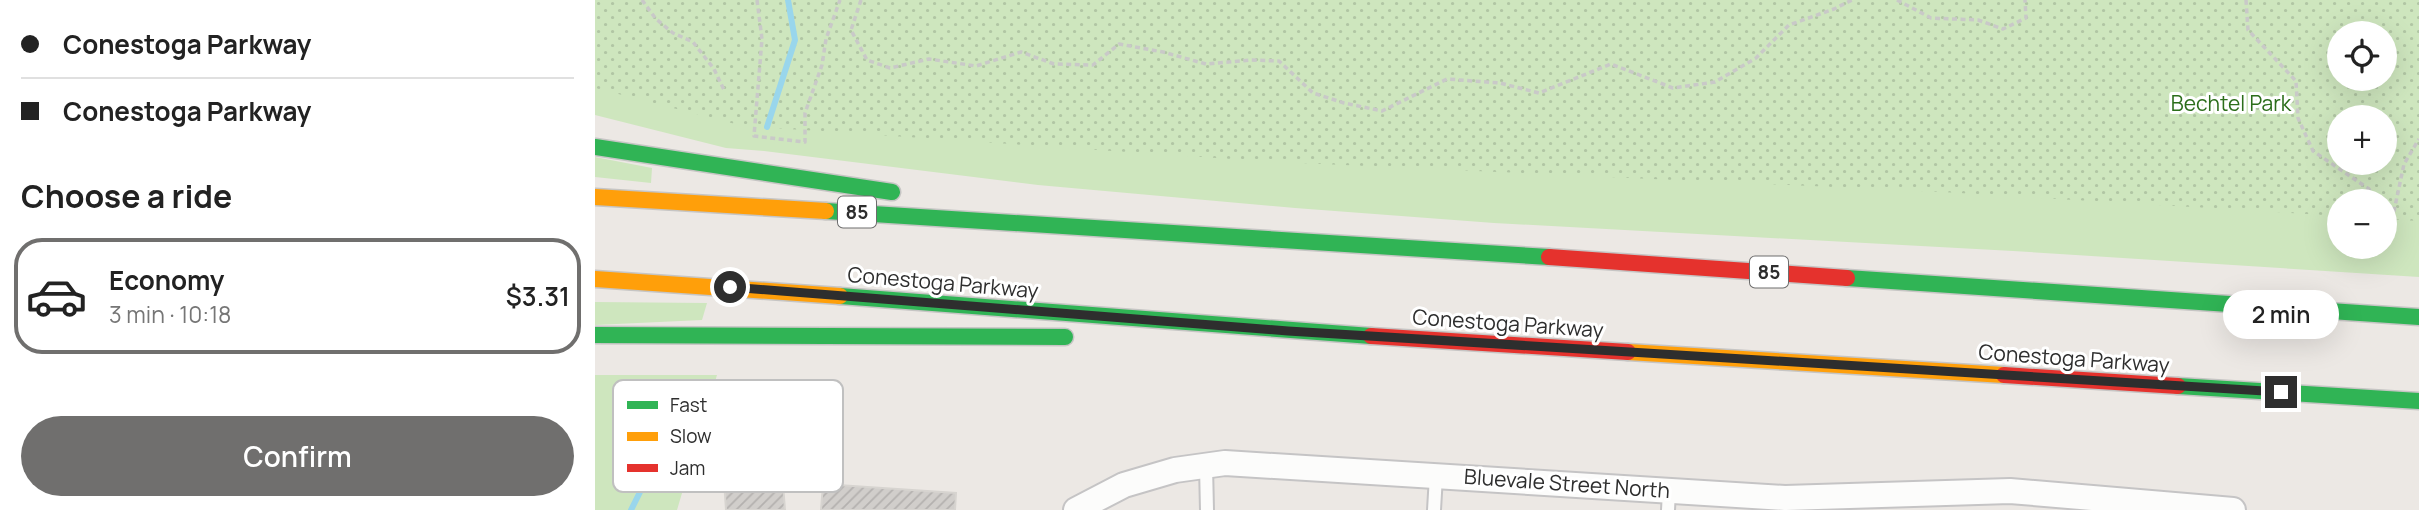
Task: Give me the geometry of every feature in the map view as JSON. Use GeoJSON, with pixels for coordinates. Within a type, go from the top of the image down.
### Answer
{"type":"FeatureCollection","features":[{"type":"Feature","properties":{"kind":"highway"},"geometry":{"type":"LineString","coordinates":[[595,147],[907,194]]}},
{"type":"Feature","properties":{"kind":"highway","name":"85"},"geometry":{"type":"LineString","coordinates":[[595,197],[1119,228],[2419,317]]}},
{"type":"Feature","properties":{"kind":"highway"},"geometry":{"type":"LineString","coordinates":[[973,205],[1119,228]]}},
{"type":"Feature","properties":{"kind":"highway","name":"Conestoga Parkway"},"geometry":{"type":"LineString","coordinates":[[595,279],[674,282],[1288,331],[2419,401]]}},
{"type":"Feature","properties":{"kind":"highway"},"geometry":{"type":"LineString","coordinates":[[1151,335],[1288,331]]}},
{"type":"Feature","properties":{"kind":"highway"},"geometry":{"type":"LineString","coordinates":[[595,335],[1083,337]]}},
{"type":"Feature","properties":{"kind":"street","name":"Bluevale Street North"},"geometry":{"type":"LineString","coordinates":[[1076,510],[1124,485],[1175,470],[1225,463],[1436,476],[1668,500],[1785,498],[1872,503],[2010,491],[2057,503],[2233,510]]}},
{"type":"Feature","properties":{"kind":"lane"},"geometry":{"type":"LineString","coordinates":[[1206,466],[1207,510]]}},
{"type":"Feature","properties":{"kind":"lane"},"geometry":{"type":"LineString","coordinates":[[1434,510],[1436,476]]}},
{"type":"Feature","properties":{"kind":"path"},"geometry":{"type":"LineString","coordinates":[[642,0],[656,19],[673,33],[693,42],[713,69],[725,92]]}},
{"type":"Feature","properties":{"kind":"path"},"geometry":{"type":"LineString","coordinates":[[757,0],[762,39],[754,136],[805,142],[804,113],[822,65],[826,39],[840,0]]}},
{"type":"Feature","properties":{"kind":"path"},"geometry":{"type":"LineString","coordinates":[[861,0],[851,30],[867,60],[890,68],[929,59],[976,66],[1021,52],[1054,64],[1093,65],[1119,44],[1206,64],[1251,60],[1279,61],[1313,93],[1382,111],[1447,79],[1500,83],[1539,93],[1611,64],[1674,88],[1715,82],[1756,58],[1789,25],[1852,0]]}},
{"type":"Feature","properties":{"kind":"path"},"geometry":{"type":"LineString","coordinates":[[1897,0],[1931,18],[1977,20],[2003,29],[2026,18],[2025,0]]}},
{"type":"Feature","properties":{"kind":"path"},"geometry":{"type":"LineString","coordinates":[[2246,0],[2248,30],[2296,81],[2298,118],[2313,151],[2369,189]]}},
{"type":"Feature","properties":{"kind":"path"},"geometry":{"type":"LineString","coordinates":[[2397,197],[2404,164],[2419,139]]}},
{"type":"Feature","properties":{"kind":"green space","name":"Bechtel Park"},"geometry":{"type":"Polygon","coordinates":[[[595,0],[2419,0],[2419,277],[2013,251],[1494,223],[1295,208],[1038,185],[726,148],[595,115],[595,0]]]}},
{"type":"Feature","properties":{"kind":"green space","name":"Bechtel Park"},"geometry":{"type":"Polygon","coordinates":[[[595,0],[2419,0],[2419,221],[2397,220],[2397,189],[2327,189],[2327,215],[1942,192],[1277,162],[743,126],[595,88],[595,0]]]}},
{"type":"Feature","properties":{"kind":"green space"},"geometry":{"type":"Polygon","coordinates":[[[595,157],[652,168],[651,183],[595,177],[595,157]]]}},
{"type":"Feature","properties":{"kind":"green space"},"geometry":{"type":"Polygon","coordinates":[[[595,302],[707,303],[702,320],[595,325],[595,302]]]}},
{"type":"Feature","properties":{"kind":"green space"},"geometry":{"type":"Polygon","coordinates":[[[595,375],[717,375],[716,380],[613,380],[613,492],[682,492],[677,510],[595,510],[595,375]]]}},
{"type":"Feature","properties":{"kind":"building"},"geometry":{"type":"Polygon","coordinates":[[[843,485],[956,493],[955,510],[821,510],[822,492],[843,492],[843,485]]]}},
{"type":"Feature","properties":{"kind":"building"},"geometry":{"type":"Polygon","coordinates":[[[725,492],[784,492],[785,510],[726,510],[725,492]]]}},
{"type":"Feature","properties":{"kind":"waterway"},"geometry":{"type":"LineString","coordinates":[[767,127],[795,40],[788,0]]}},
{"type":"Feature","properties":{"kind":"waterway"},"geometry":{"type":"LineString","coordinates":[[631,510],[640,492]]}},
{"type":"Feature","properties":{"kind":"traffic: fast"},"geometry":{"type":"LineString","coordinates":[[595,147],[892,192]]}},
{"type":"Feature","properties":{"kind":"traffic: fast"},"geometry":{"type":"LineString","coordinates":[[826,211],[1549,257]]}},
{"type":"Feature","properties":{"kind":"traffic: fast"},"geometry":{"type":"LineString","coordinates":[[1847,278],[2419,317]]}},
{"type":"Feature","properties":{"kind":"traffic: fast"},"geometry":{"type":"LineString","coordinates":[[840,296],[1371,336]]}},
{"type":"Feature","properties":{"kind":"traffic: fast"},"geometry":{"type":"LineString","coordinates":[[595,335],[1065,337]]}},
{"type":"Feature","properties":{"kind":"traffic: fast"},"geometry":{"type":"LineString","coordinates":[[2178,386],[2419,401]]}},
{"type":"Feature","properties":{"kind":"traffic: slow"},"geometry":{"type":"LineString","coordinates":[[595,197],[826,211]]}},
{"type":"Feature","properties":{"kind":"traffic: slow"},"geometry":{"type":"LineString","coordinates":[[595,279],[840,296]]}},
{"type":"Feature","properties":{"kind":"traffic: slow"},"geometry":{"type":"LineString","coordinates":[[1628,352],[2004,375]]}},
{"type":"Feature","properties":{"kind":"traffic: jam"},"geometry":{"type":"LineString","coordinates":[[1549,257],[1847,278]]}},
{"type":"Feature","properties":{"kind":"traffic: jam"},"geometry":{"type":"LineString","coordinates":[[1371,336],[1628,352]]}},
{"type":"Feature","properties":{"kind":"traffic: jam"},"geometry":{"type":"LineString","coordinates":[[2004,375],[2178,386]]}},
{"type":"Feature","properties":{"kind":"route"},"geometry":{"type":"LineString","coordinates":[[730,287],[1288,331],[2281,392]]}}]}
